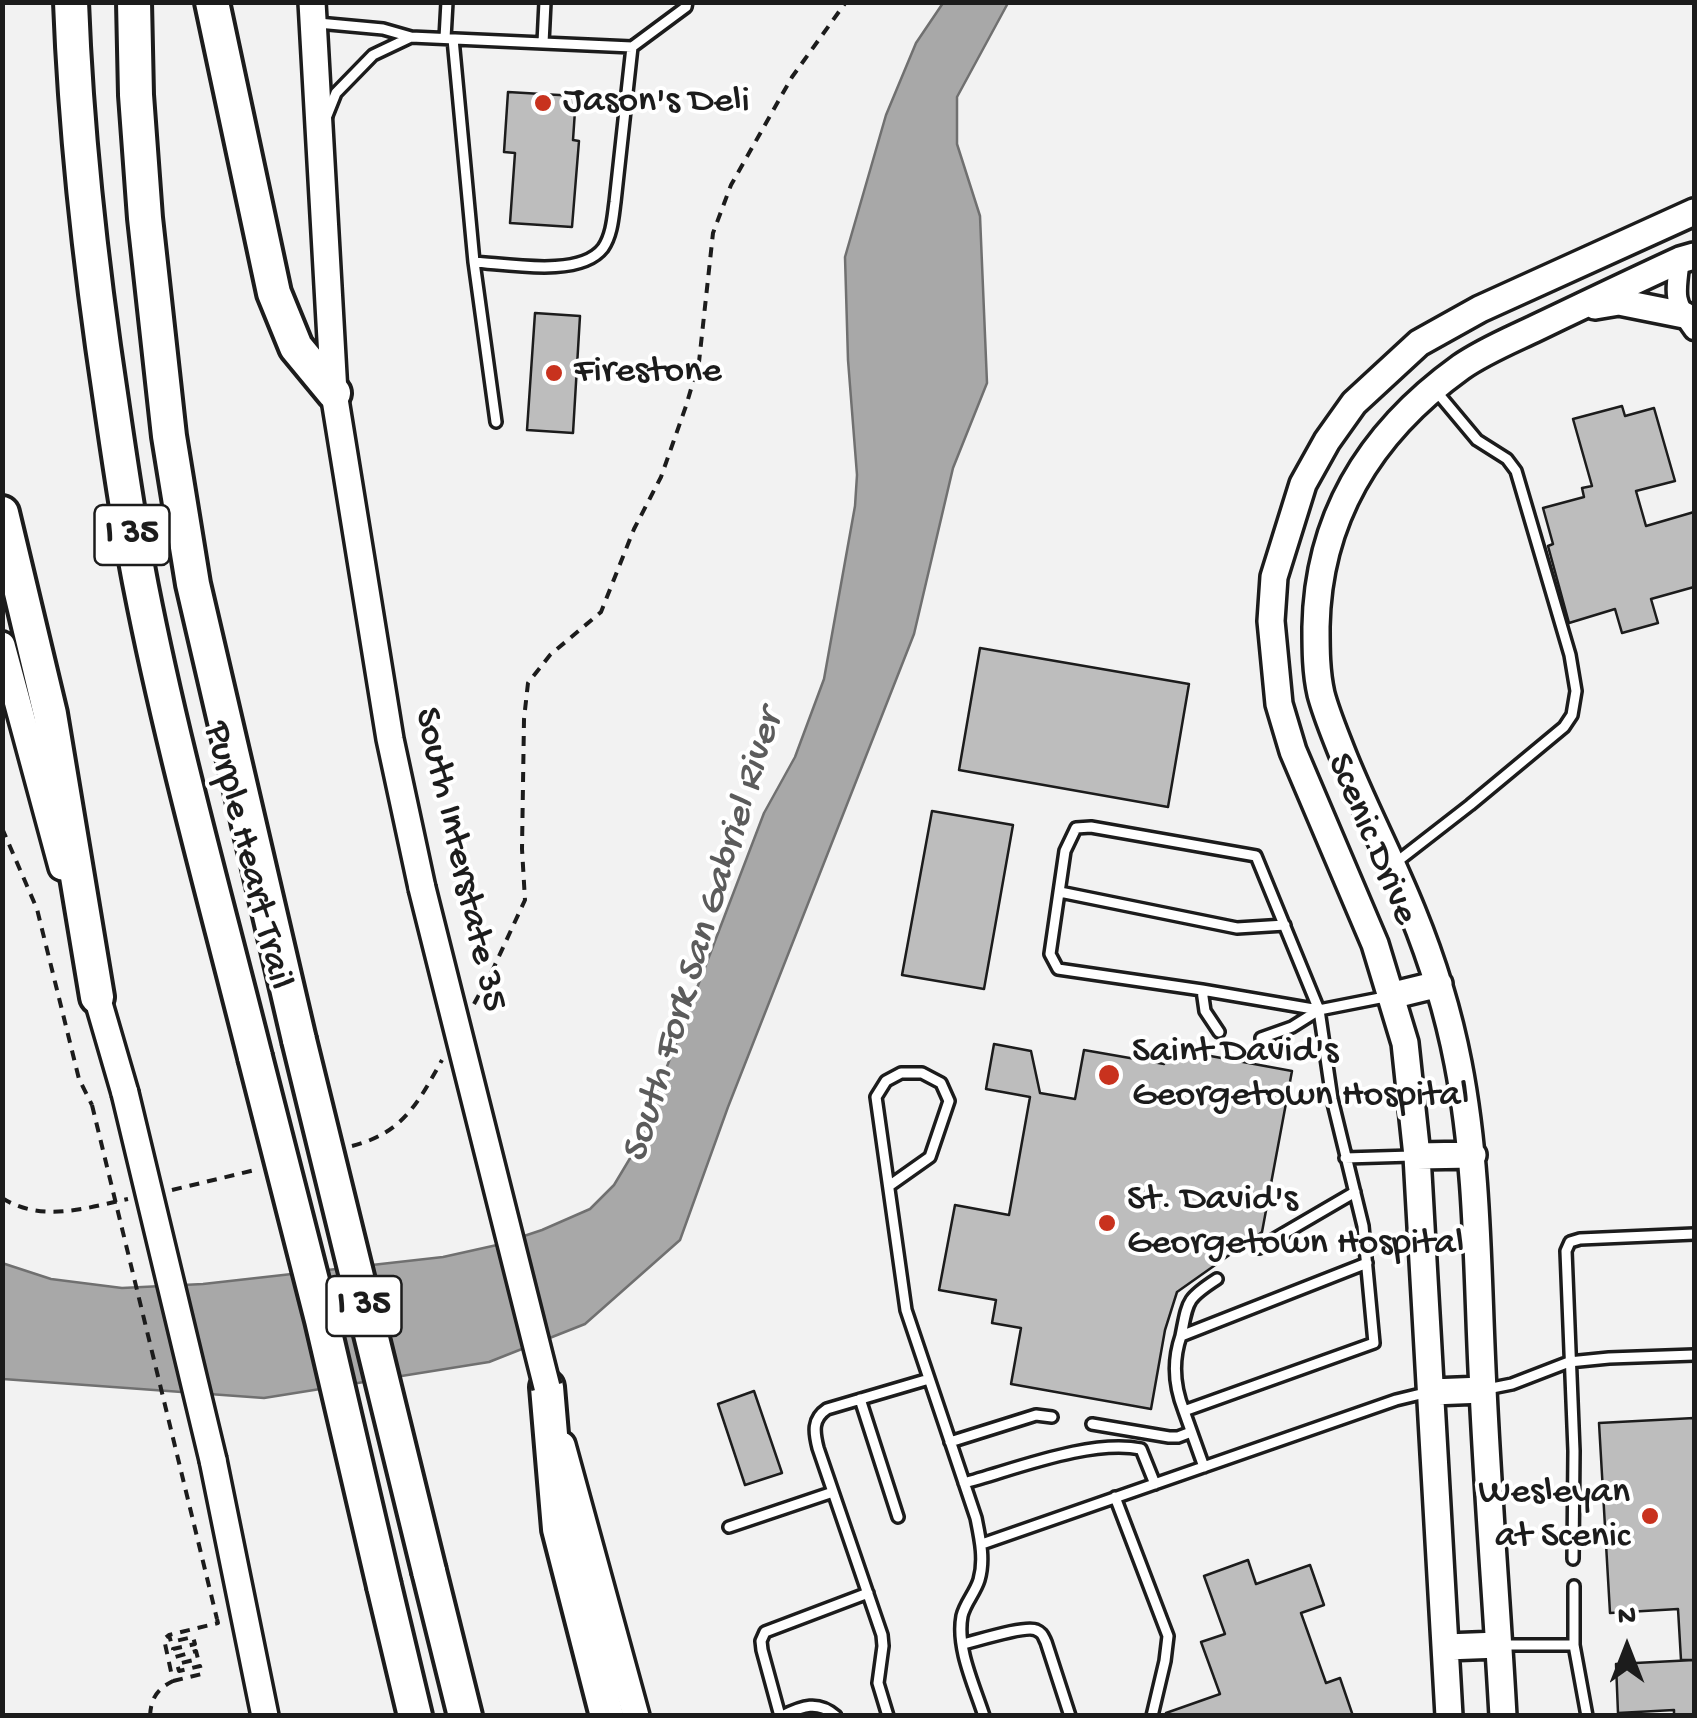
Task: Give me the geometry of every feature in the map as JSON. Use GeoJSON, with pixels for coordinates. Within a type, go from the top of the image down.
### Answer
{"type":"FeatureCollection","features":[{"type":"Feature","properties":{"kind":"highway","name":"Purple Heart Trail"},"geometry":{"type":"LineString","coordinates":[[71,2],[74,78],[94,289],[140,585],[322,1320],[415,1716]]}},
{"type":"Feature","properties":{"kind":"highway","name":"Purple Heart Trail"},"geometry":{"type":"LineString","coordinates":[[134,2],[144,200],[169,436],[193,584],[465,1716]]}},
{"type":"Feature","properties":{"kind":"highway"},"geometry":{"type":"LineString","coordinates":[[212,2],[274,293],[296,346],[334,393]]}},
{"type":"Feature","properties":{"kind":"highway"},"geometry":{"type":"LineString","coordinates":[[2,514],[50,714],[97,997]]}},
{"type":"Feature","properties":{"kind":"highway"},"geometry":{"type":"LineString","coordinates":[[547,1387],[559,1529],[606,1716]]}},
{"type":"Feature","properties":{"kind":"street","name":"South Interstate 35"},"geometry":{"type":"LineString","coordinates":[[312,12],[334,393],[390,739],[422,888],[547,1387],[636,1716]]}},
{"type":"Feature","properties":{"kind":"street","name":"Scenic Drive"},"geometry":{"type":"LineString","coordinates":[[1449,1716],[1418,1156],[1405,1043],[1374,944],[1292,751],[1280,704],[1272,622],[1274,576],[1303,484],[1327,441],[1354,403],[1419,343],[1480,309],[1694,212]]}},
{"type":"Feature","properties":{"kind":"street","name":"Scenic Drive"},"geometry":{"type":"LineString","coordinates":[[1503,1716],[1472,1155],[1458,1060],[1439,984],[1412,911],[1341,752],[1321,694],[1316,652],[1322,560],[1354,481],[1373,451],[1434,389],[1465,364],[1687,258]]}},
{"type":"Feature","properties":{"kind":"street"},"geometry":{"type":"LineString","coordinates":[[1687,258],[1675,295],[1689,323]]}},
{"type":"Feature","properties":{"kind":"street"},"geometry":{"type":"LineString","coordinates":[[1575,309],[1620,302],[1689,323]]}},
{"type":"Feature","properties":{"kind":"street"},"geometry":{"type":"LineString","coordinates":[[2,645],[125,1093],[213,1460],[266,1716]]}},
{"type":"Feature","properties":{"kind":"street"},"geometry":{"type":"LineString","coordinates":[[1390,996],[1439,984]]}},
{"type":"Feature","properties":{"kind":"street"},"geometry":{"type":"LineString","coordinates":[[1418,1156],[1472,1155]]}},
{"type":"Feature","properties":{"kind":"street"},"geometry":{"type":"LineString","coordinates":[[1432,1392],[1482,1390]]}},
{"type":"Feature","properties":{"kind":"street"},"geometry":{"type":"LineString","coordinates":[[1446,1648],[1499,1645]]}},
{"type":"Feature","properties":{"kind":"lane"},"geometry":{"type":"LineString","coordinates":[[446,2],[496,422]]}},
{"type":"Feature","properties":{"kind":"lane"},"geometry":{"type":"LineString","coordinates":[[543,42],[545,2]]}},
{"type":"Feature","properties":{"kind":"lane"},"geometry":{"type":"LineString","coordinates":[[312,12],[412,37],[632,47],[686,7],[687,2]]}},
{"type":"Feature","properties":{"kind":"lane"},"geometry":{"type":"LineString","coordinates":[[318,139],[336,93],[373,55],[412,37]]}},
{"type":"Feature","properties":{"kind":"lane"},"geometry":{"type":"LineString","coordinates":[[474,262],[565,267],[588,262],[604,247],[615,202],[632,47]]}},
{"type":"Feature","properties":{"kind":"lane"},"geometry":{"type":"LineString","coordinates":[[1392,865],[1564,726],[1572,714],[1576,691],[1570,655],[1516,471],[1507,459],[1477,440],[1434,389]]}},
{"type":"Feature","properties":{"kind":"lane"},"geometry":{"type":"LineString","coordinates":[[1184,1412],[1374,1344],[1363,1226],[1332,1099],[1319,1010],[1256,856],[1076,828],[1066,851],[1050,954],[1058,969],[1319,1010],[1390,996]]}},
{"type":"Feature","properties":{"kind":"lane"},"geometry":{"type":"LineString","coordinates":[[1060,892],[1237,928],[1285,925]]}},
{"type":"Feature","properties":{"kind":"lane"},"geometry":{"type":"LineString","coordinates":[[1202,990],[1205,1011],[1219,1032]]}},
{"type":"Feature","properties":{"kind":"lane"},"geometry":{"type":"LineString","coordinates":[[1261,1038],[1292,1027],[1319,1010]]}},
{"type":"Feature","properties":{"kind":"lane"},"geometry":{"type":"LineString","coordinates":[[888,1186],[930,1156],[950,1101],[940,1082],[922,1074],[901,1073],[886,1081],[876,1098],[888,1186],[906,1310],[982,1544],[978,1582],[963,1614],[963,1644],[984,1716]]}},
{"type":"Feature","properties":{"kind":"lane"},"geometry":{"type":"LineString","coordinates":[[1345,1158],[1418,1156]]}},
{"type":"Feature","properties":{"kind":"lane"},"geometry":{"type":"LineString","coordinates":[[1259,1248],[1355,1192]]}},
{"type":"Feature","properties":{"kind":"lane"},"geometry":{"type":"LineString","coordinates":[[1573,1558],[1574,1451],[1566,1252],[1570,1242],[1580,1239],[1694,1234]]}},
{"type":"Feature","properties":{"kind":"lane"},"geometry":{"type":"LineString","coordinates":[[1181,1336],[1366,1264]]}},
{"type":"Feature","properties":{"kind":"lane"},"geometry":{"type":"LineString","coordinates":[[1204,1466],[1176,1389],[1175,1353],[1192,1295],[1217,1279]]}},
{"type":"Feature","properties":{"kind":"lane"},"geometry":{"type":"LineString","coordinates":[[1482,1390],[1512,1384],[1569,1362],[1694,1355]]}},
{"type":"Feature","properties":{"kind":"lane"},"geometry":{"type":"LineString","coordinates":[[888,1716],[878,1683],[882,1635],[818,1448],[816,1422],[827,1409],[929,1379]]}},
{"type":"Feature","properties":{"kind":"lane"},"geometry":{"type":"LineString","coordinates":[[982,1544],[1396,1400],[1432,1392]]}},
{"type":"Feature","properties":{"kind":"lane"},"geometry":{"type":"LineString","coordinates":[[860,1399],[898,1517]]}},
{"type":"Feature","properties":{"kind":"lane"},"geometry":{"type":"LineString","coordinates":[[950,1442],[1036,1415],[1052,1418]]}},
{"type":"Feature","properties":{"kind":"lane"},"geometry":{"type":"LineString","coordinates":[[1092,1424],[1169,1437],[1191,1432]]}},
{"type":"Feature","properties":{"kind":"lane"},"geometry":{"type":"LineString","coordinates":[[964,1483],[1089,1448],[1118,1446],[1141,1449],[1155,1484]]}},
{"type":"Feature","properties":{"kind":"lane"},"geometry":{"type":"LineString","coordinates":[[729,1527],[833,1492]]}},
{"type":"Feature","properties":{"kind":"lane"},"geometry":{"type":"LineString","coordinates":[[1115,1497],[1168,1636],[1152,1716]]}},
{"type":"Feature","properties":{"kind":"lane"},"geometry":{"type":"LineString","coordinates":[[1574,1586],[1574,1644],[1587,1716]]}},
{"type":"Feature","properties":{"kind":"lane"},"geometry":{"type":"LineString","coordinates":[[836,1716],[818,1706],[797,1708],[781,1716],[761,1641],[765,1632],[868,1592]]}},
{"type":"Feature","properties":{"kind":"lane"},"geometry":{"type":"LineString","coordinates":[[963,1644],[1020,1630],[1042,1634],[1070,1716]]}},
{"type":"Feature","properties":{"kind":"lane"},"geometry":{"type":"LineString","coordinates":[[1499,1645],[1574,1644]]}},
{"type":"Feature","properties":{"kind":"path"},"geometry":{"type":"LineString","coordinates":[[466,1016],[525,900],[522,830],[528,683],[550,656],[601,612],[660,477],[686,406],[699,362],[712,233],[731,185],[792,77],[846,2]]}},
{"type":"Feature","properties":{"kind":"path"},"geometry":{"type":"LineString","coordinates":[[2,828],[37,909],[79,1080],[92,1105],[218,1623],[164,1638],[173,1681]]}},
{"type":"Feature","properties":{"kind":"path"},"geometry":{"type":"LineString","coordinates":[[347,1148],[366,1143],[402,1122],[421,1099],[448,1050]]}},
{"type":"Feature","properties":{"kind":"path"},"geometry":{"type":"LineString","coordinates":[[159,1193],[253,1171]]}},
{"type":"Feature","properties":{"kind":"path"},"geometry":{"type":"LineString","coordinates":[[2,1198],[34,1212],[59,1213],[140,1197]]}},
{"type":"Feature","properties":{"kind":"path"},"geometry":{"type":"LineString","coordinates":[[150,1716],[151,1704],[161,1687],[202,1674],[200,1666],[178,1672],[177,1664],[198,1659],[196,1651],[175,1656],[173,1649],[195,1644],[193,1637],[171,1642],[170,1635]]}},
{"type":"Feature","properties":{"kind":"shaded area"},"geometry":{"type":"Polygon","coordinates":[[[943,3],[1008,3],[957,97],[957,144],[980,216],[987,383],[953,468],[914,634],[728,1107],[680,1240],[585,1324],[489,1362],[264,1398],[3,1379],[2,1263],[51,1279],[122,1288],[203,1284],[443,1257],[542,1230],[590,1209],[614,1185],[635,1150],[764,813],[795,757],[824,679],[857,475],[845,257],[886,115],[916,43],[943,3]]]}},
{"type":"Feature","properties":{"kind":"building"},"geometry":{"type":"Polygon","coordinates":[[[508,92],[576,96],[573,140],[579,141],[572,227],[510,223],[515,153],[504,152],[508,92]]]}},
{"type":"Feature","properties":{"kind":"building","name":"Firestone"},"geometry":{"type":"Polygon","coordinates":[[[535,313],[580,316],[573,433],[527,430],[535,313]]]}},
{"type":"Feature","properties":{"kind":"building"},"geometry":{"type":"Polygon","coordinates":[[[1622,406],[1625,416],[1654,408],[1675,481],[1636,491],[1646,526],[1694,512],[1694,587],[1651,599],[1658,623],[1622,633],[1615,609],[1569,623],[1548,546],[1553,544],[1543,508],[1584,497],[1582,488],[1592,486],[1573,419],[1622,406]]]}},
{"type":"Feature","properties":{"kind":"building"},"geometry":{"type":"Polygon","coordinates":[[[980,648],[1189,684],[1168,807],[959,770],[980,648]]]}},
{"type":"Feature","properties":{"kind":"building"},"geometry":{"type":"Polygon","coordinates":[[[932,811],[1013,825],[984,989],[902,975],[932,811]]]}},
{"type":"Feature","properties":{"kind":"building","name":"St. David's Georgetown Hospital"},"geometry":{"type":"Polygon","coordinates":[[[994,1044],[1031,1051],[1040,1093],[1075,1099],[1084,1050],[1164,1064],[1167,1048],[1292,1071],[1262,1232],[1177,1292],[1165,1330],[1151,1409],[1011,1384],[1021,1328],[992,1323],[996,1300],[939,1290],[955,1205],[1009,1215],[1030,1097],[986,1089],[994,1044]]]}},
{"type":"Feature","properties":{"kind":"building"},"geometry":{"type":"Polygon","coordinates":[[[754,1391],[782,1473],[745,1485],[718,1404],[754,1391]]]}},
{"type":"Feature","properties":{"kind":"building","name":"Wesleyan at Scenic"},"geometry":{"type":"Polygon","coordinates":[[[1694,1418],[1694,1660],[1681,1660],[1678,1609],[1610,1613],[1599,1423],[1694,1418]]]}},
{"type":"Feature","properties":{"kind":"building"},"geometry":{"type":"Polygon","coordinates":[[[1248,1560],[1256,1584],[1310,1565],[1324,1605],[1301,1613],[1326,1683],[1340,1678],[1353,1716],[1167,1716],[1166,1713],[1220,1694],[1201,1642],[1225,1634],[1204,1576],[1248,1560]]]}},
{"type":"Feature","properties":{"kind":"building"},"geometry":{"type":"Polygon","coordinates":[[[1694,1660],[1694,1716],[1674,1716],[1674,1710],[1618,1713],[1616,1664],[1694,1660]]]}},
{"type":"Feature","properties":{"kind":"place","name":"Jason's Deli"},"geometry":{"type":"Point","coordinates":[543,103]}},
{"type":"Feature","properties":{"kind":"place","name":"Firestone"},"geometry":{"type":"Point","coordinates":[554,373]}},
{"type":"Feature","properties":{"kind":"place","name":"Saint David's Georgetown Hospital"},"geometry":{"type":"Point","coordinates":[1109,1075]}},
{"type":"Feature","properties":{"kind":"place","name":"St. David's Georgetown Hospital"},"geometry":{"type":"Point","coordinates":[1107,1223]}},
{"type":"Feature","properties":{"kind":"place","name":"Wesleyan at Scenic"},"geometry":{"type":"Point","coordinates":[1650,1516]}},
{"type":"Feature","properties":{"kind":"water label","name":"South Fork San Gabriel River"},"geometry":{"type":"Point","coordinates":[705,937]}}]}
